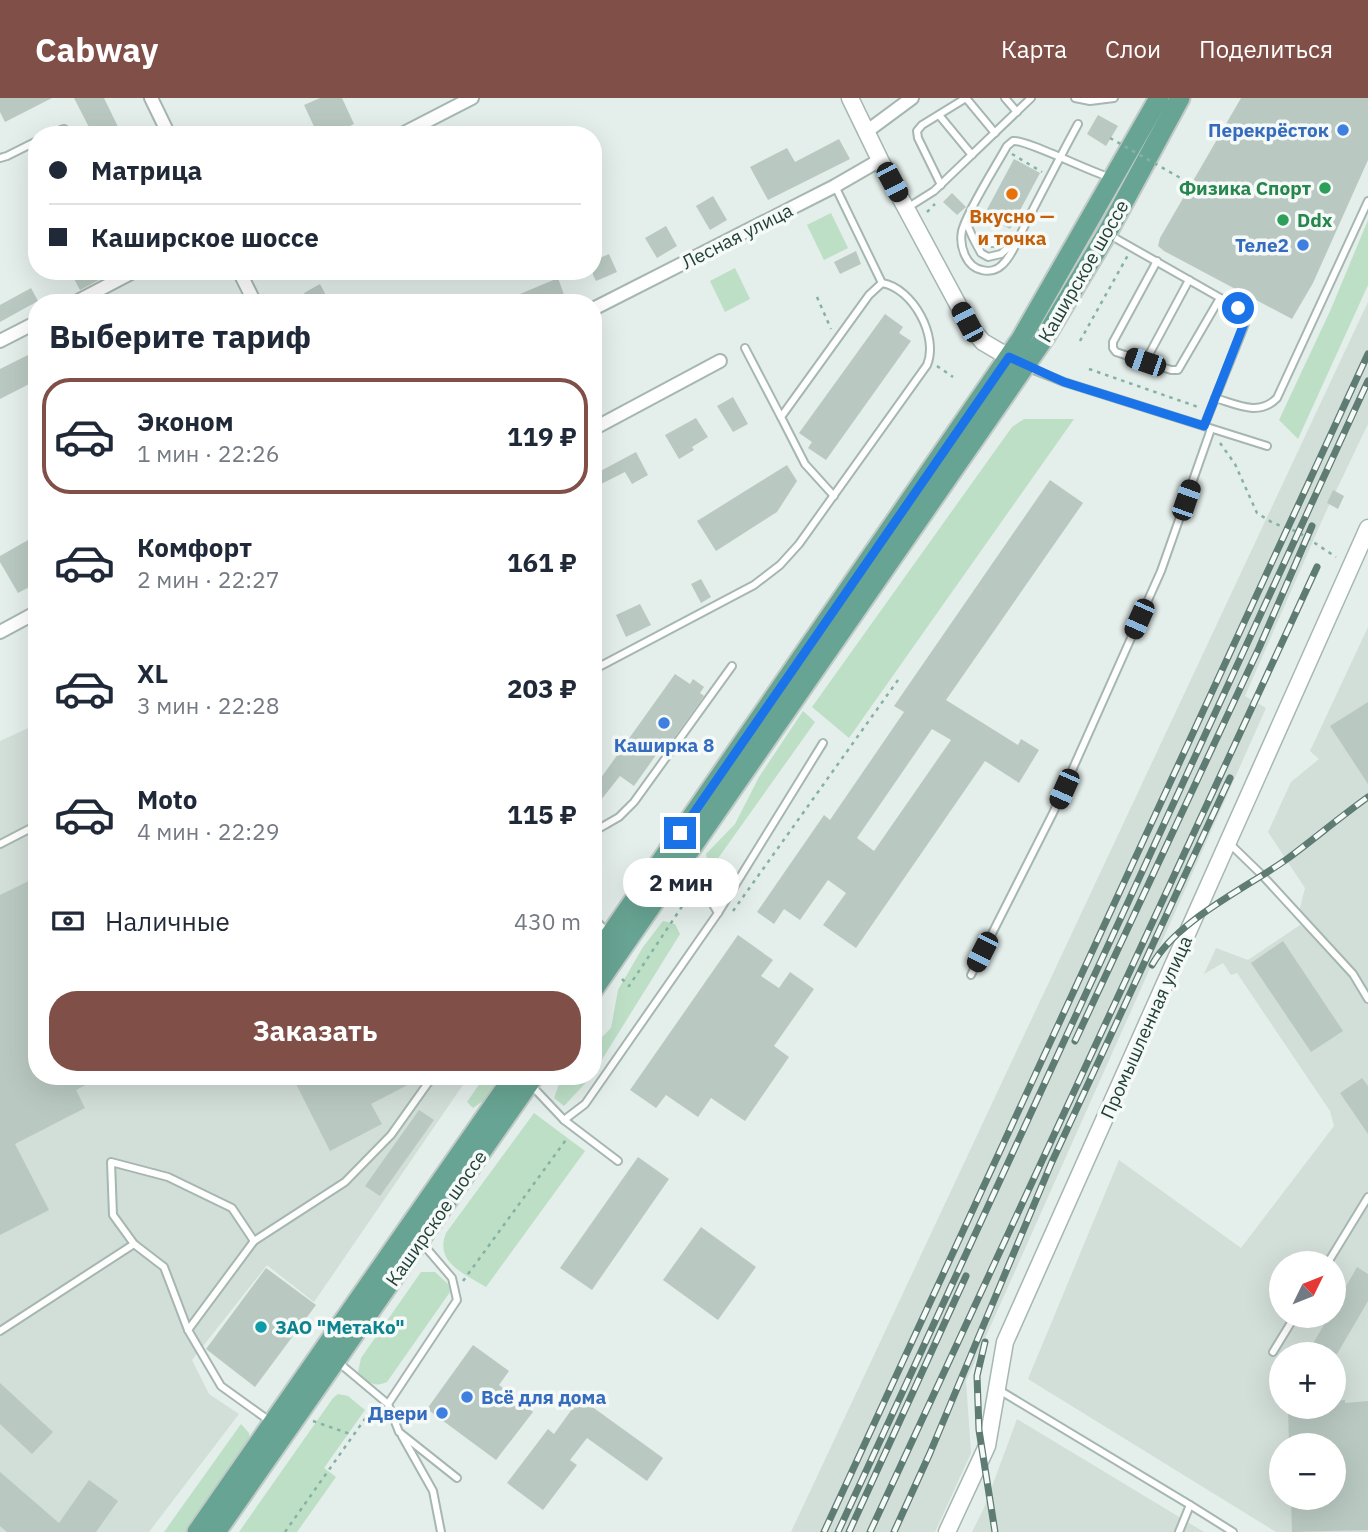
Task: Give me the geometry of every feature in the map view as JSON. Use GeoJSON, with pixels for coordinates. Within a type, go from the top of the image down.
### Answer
{"type":"FeatureCollection","features":[{"type":"Feature","properties":{"kind":"main road","name":"Каширское шоссе"},"geometry":{"type":"LineString","coordinates":[[602,977],[1017,362],[1035,316],[1159,98]]}},
{"type":"Feature","properties":{"kind":"main road","name":"Каширское шоссе"},"geometry":{"type":"LineString","coordinates":[[602,946],[1017,362],[1052,326],[1107,233],[1180,98]]}},
{"type":"Feature","properties":{"kind":"main road","name":"Каширское шоссе"},"geometry":{"type":"LineString","coordinates":[[216,1532],[421,1241],[522,1085]]}},
{"type":"Feature","properties":{"kind":"main road","name":"Каширское шоссе"},"geometry":{"type":"LineString","coordinates":[[197,1532],[272,1423],[522,1085]]}},
{"type":"Feature","properties":{"kind":"street"},"geometry":{"type":"LineString","coordinates":[[150,98],[160,126]]}},
{"type":"Feature","properties":{"kind":"street"},"geometry":{"type":"LineString","coordinates":[[418,126],[472,98]]}},
{"type":"Feature","properties":{"kind":"street"},"geometry":{"type":"LineString","coordinates":[[850,98],[880,160],[970,327],[983,342],[1017,362]]}},
{"type":"Feature","properties":{"kind":"street"},"geometry":{"type":"LineString","coordinates":[[866,132],[912,98]]}},
{"type":"Feature","properties":{"kind":"street","name":"Лесная улица"},"geometry":{"type":"LineString","coordinates":[[602,304],[835,186],[880,160]]}},
{"type":"Feature","properties":{"kind":"street"},"geometry":{"type":"LineString","coordinates":[[91,294],[118,280]]}},
{"type":"Feature","properties":{"kind":"street"},"geometry":{"type":"LineString","coordinates":[[0,341],[28,327]]}},
{"type":"Feature","properties":{"kind":"street"},"geometry":{"type":"LineString","coordinates":[[602,424],[720,361]]}},
{"type":"Feature","properties":{"kind":"street","name":"Промышленная улица"},"geometry":{"type":"LineString","coordinates":[[947,1532],[987,1446],[1005,1342],[1368,528]]}},
{"type":"Feature","properties":{"kind":"street"},"geometry":{"type":"LineString","coordinates":[[0,632],[28,617]]}},
{"type":"Feature","properties":{"kind":"street"},"geometry":{"type":"LineString","coordinates":[[602,931],[608,937]]}},
{"type":"Feature","properties":{"kind":"lane"},"geometry":{"type":"LineString","coordinates":[[941,185],[917,133],[920,127],[966,98],[995,133]]}},
{"type":"Feature","properties":{"kind":"lane"},"geometry":{"type":"LineString","coordinates":[[1005,98],[1017,112]]}},
{"type":"Feature","properties":{"kind":"lane"},"geometry":{"type":"LineString","coordinates":[[906,209],[926,198],[941,185],[1031,98]]}},
{"type":"Feature","properties":{"kind":"lane"},"geometry":{"type":"LineString","coordinates":[[1075,98],[1098,101],[1114,98]]}},
{"type":"Feature","properties":{"kind":"lane"},"geometry":{"type":"LineString","coordinates":[[939,115],[972,155]]}},
{"type":"Feature","properties":{"kind":"lane"},"geometry":{"type":"LineString","coordinates":[[1078,124],[1060,158],[1018,238],[1000,267],[988,271],[978,269],[967,260],[962,232],[966,221],[1011,142],[1021,140],[1060,158],[1115,179]]}},
{"type":"Feature","properties":{"kind":"lane"},"geometry":{"type":"LineString","coordinates":[[0,158],[28,146]]}},
{"type":"Feature","properties":{"kind":"lane"},"geometry":{"type":"LineString","coordinates":[[602,665],[754,585],[780,565],[834,496],[929,360],[932,347],[930,338],[911,301],[900,289],[882,283],[835,186]]}},
{"type":"Feature","properties":{"kind":"lane"},"geometry":{"type":"LineString","coordinates":[[1215,398],[1257,409],[1270,405],[1277,398],[1368,201]]}},
{"type":"Feature","properties":{"kind":"lane"},"geometry":{"type":"LineString","coordinates":[[966,221],[981,253],[993,258],[1004,252],[1018,238]]}},
{"type":"Feature","properties":{"kind":"lane"},"geometry":{"type":"LineString","coordinates":[[971,975],[1053,813],[1156,583],[1207,428],[1210,411],[1245,321],[1240,310],[1107,233]]}},
{"type":"Feature","properties":{"kind":"lane"},"geometry":{"type":"LineString","coordinates":[[973,238],[989,244],[1018,238]]}},
{"type":"Feature","properties":{"kind":"lane"},"geometry":{"type":"LineString","coordinates":[[1157,261],[1113,344],[1113,349],[1118,353],[1171,370],[1180,368],[1220,298]]}},
{"type":"Feature","properties":{"kind":"lane"},"geometry":{"type":"LineString","coordinates":[[1145,362],[1189,280]]}},
{"type":"Feature","properties":{"kind":"lane"},"geometry":{"type":"LineString","coordinates":[[781,417],[872,291],[882,283]]}},
{"type":"Feature","properties":{"kind":"lane"},"geometry":{"type":"LineString","coordinates":[[745,348],[810,470],[834,496]]}},
{"type":"Feature","properties":{"kind":"lane"},"geometry":{"type":"LineString","coordinates":[[1017,362],[1064,382],[1267,446]]}},
{"type":"Feature","properties":{"kind":"lane"},"geometry":{"type":"LineString","coordinates":[[602,827],[619,817],[635,802],[732,666]]}},
{"type":"Feature","properties":{"kind":"lane"},"geometry":{"type":"LineString","coordinates":[[602,1080],[718,913],[823,743]]}},
{"type":"Feature","properties":{"kind":"lane"},"geometry":{"type":"LineString","coordinates":[[0,844],[28,830]]}},
{"type":"Feature","properties":{"kind":"lane"},"geometry":{"type":"LineString","coordinates":[[1228,842],[1353,974],[1368,999]]}},
{"type":"Feature","properties":{"kind":"lane"},"geometry":{"type":"LineString","coordinates":[[677,866],[699,881],[718,913]]}},
{"type":"Feature","properties":{"kind":"lane"},"geometry":{"type":"LineString","coordinates":[[188,1330],[254,1241],[345,1182],[391,1135],[427,1085]]}},
{"type":"Feature","properties":{"kind":"lane"},"geometry":{"type":"LineString","coordinates":[[532,1085],[564,1120],[618,1161]]}},
{"type":"Feature","properties":{"kind":"lane"},"geometry":{"type":"LineString","coordinates":[[564,1120],[585,1104],[598,1085]]}},
{"type":"Feature","properties":{"kind":"lane"},"geometry":{"type":"LineString","coordinates":[[254,1241],[232,1208],[168,1177],[111,1161],[113,1215],[134,1244],[164,1267],[188,1330],[221,1385],[272,1423]]}},
{"type":"Feature","properties":{"kind":"lane"},"geometry":{"type":"LineString","coordinates":[[1335,1251],[1368,1197]]}},
{"type":"Feature","properties":{"kind":"lane"},"geometry":{"type":"LineString","coordinates":[[388,1404],[457,1300],[452,1278],[421,1241]]}},
{"type":"Feature","properties":{"kind":"lane"},"geometry":{"type":"LineString","coordinates":[[0,1331],[134,1244]]}},
{"type":"Feature","properties":{"kind":"lane"},"geometry":{"type":"LineString","coordinates":[[337,1360],[388,1404],[399,1432],[433,1491],[441,1532]]}},
{"type":"Feature","properties":{"kind":"lane"},"geometry":{"type":"LineString","coordinates":[[997,1390],[1233,1532]]}},
{"type":"Feature","properties":{"kind":"lane"},"geometry":{"type":"LineString","coordinates":[[399,1432],[457,1478]]}},
{"type":"Feature","properties":{"kind":"lane"},"geometry":{"type":"LineString","coordinates":[[1179,1532],[1191,1505]]}},
{"type":"Feature","properties":{"kind":"path"},"geometry":{"type":"LineString","coordinates":[[1110,138],[1191,184]]}},
{"type":"Feature","properties":{"kind":"path"},"geometry":{"type":"LineString","coordinates":[[1012,154],[1039,169],[1044,175]]}},
{"type":"Feature","properties":{"kind":"path"},"geometry":{"type":"LineString","coordinates":[[1025,161],[1032,155]]}},
{"type":"Feature","properties":{"kind":"path"},"geometry":{"type":"LineString","coordinates":[[1080,341],[1128,254]]}},
{"type":"Feature","properties":{"kind":"path"},"geometry":{"type":"LineString","coordinates":[[817,297],[836,340]]}},
{"type":"Feature","properties":{"kind":"path"},"geometry":{"type":"LineString","coordinates":[[929,360],[953,377]]}},
{"type":"Feature","properties":{"kind":"path"},"geometry":{"type":"LineString","coordinates":[[1089,369],[1210,411]]}},
{"type":"Feature","properties":{"kind":"path"},"geometry":{"type":"LineString","coordinates":[[1207,428],[1235,464],[1257,513],[1273,523],[1298,532],[1336,557]]}},
{"type":"Feature","properties":{"kind":"path"},"geometry":{"type":"LineString","coordinates":[[617,974],[629,986],[699,881]]}},
{"type":"Feature","properties":{"kind":"shaded area"},"geometry":{"type":"Polygon","coordinates":[[[1368,302],[1368,424],[1324,516],[1245,696],[1266,708],[966,1381],[971,1453],[935,1532],[791,1532],[1368,302]]]}},
{"type":"Feature","properties":{"kind":"shaded area"},"geometry":{"type":"Polygon","coordinates":[[[1368,627],[1368,1532],[1276,1532],[1028,1379],[1119,1160],[1241,1248],[1334,1126],[1330,1111],[1237,973],[1231,975],[1223,963],[1204,974],[1216,948],[1248,960],[1303,923],[1299,912],[1305,888],[1268,832],[1291,782],[1319,759],[1310,751],[1368,627]]]}},
{"type":"Feature","properties":{"kind":"shaded area"},"geometry":{"type":"Polygon","coordinates":[[[28,728],[28,1085],[463,1085],[314,1302],[267,1265],[192,1360],[209,1394],[239,1414],[149,1532],[0,1532],[0,741],[28,728]]]}},
{"type":"Feature","properties":{"kind":"shaded area"},"geometry":{"type":"Polygon","coordinates":[[[1017,1419],[1204,1532],[972,1532],[984,1508],[1017,1419]]]}},
{"type":"Feature","properties":{"kind":"green space"},"geometry":{"type":"Polygon","coordinates":[[[831,213],[848,248],[824,260],[807,225],[831,213]]]}},
{"type":"Feature","properties":{"kind":"green space"},"geometry":{"type":"Polygon","coordinates":[[[1368,220],[1368,285],[1298,439],[1279,420],[1331,309],[1368,220]]]}},
{"type":"Feature","properties":{"kind":"green space"},"geometry":{"type":"Polygon","coordinates":[[[735,268],[750,299],[725,312],[710,281],[735,268]]]}},
{"type":"Feature","properties":{"kind":"green space"},"geometry":{"type":"Polygon","coordinates":[[[1024,419],[1074,419],[849,738],[812,707],[1012,427],[1024,419]]]}},
{"type":"Feature","properties":{"kind":"green space"},"geometry":{"type":"Polygon","coordinates":[[[803,711],[815,722],[709,871],[706,854],[735,824],[759,777],[803,711]]]}},
{"type":"Feature","properties":{"kind":"green space"},"geometry":{"type":"Polygon","coordinates":[[[663,921],[675,924],[680,934],[602,1060],[602,1037],[611,1028],[618,990],[643,947],[663,921]]]}},
{"type":"Feature","properties":{"kind":"green space"},"geometry":{"type":"Polygon","coordinates":[[[479,1085],[495,1085],[483,1101],[473,1108],[467,1102],[479,1085]]]}},
{"type":"Feature","properties":{"kind":"green space"},"geometry":{"type":"Polygon","coordinates":[[[559,1085],[584,1085],[564,1106],[554,1098],[559,1085]]]}},
{"type":"Feature","properties":{"kind":"green space"},"geometry":{"type":"Polygon","coordinates":[[[534,1113],[585,1151],[486,1287],[461,1272],[448,1260],[443,1243],[446,1233],[534,1113]]]}},
{"type":"Feature","properties":{"kind":"green space"},"geometry":{"type":"Polygon","coordinates":[[[421,1272],[435,1272],[448,1284],[450,1292],[387,1382],[371,1383],[358,1372],[361,1358],[421,1272]]]}},
{"type":"Feature","properties":{"kind":"green space"},"geometry":{"type":"Polygon","coordinates":[[[338,1394],[348,1396],[365,1410],[324,1468],[336,1477],[297,1532],[239,1532],[333,1398],[338,1394]]]}},
{"type":"Feature","properties":{"kind":"green space"},"geometry":{"type":"Polygon","coordinates":[[[241,1424],[249,1433],[250,1440],[189,1532],[164,1532],[241,1424]]]}},
{"type":"Feature","properties":{"kind":"building"},"geometry":{"type":"Polygon","coordinates":[[[0,98],[52,98],[5,122],[0,112],[0,98]]]}},
{"type":"Feature","properties":{"kind":"building"},"geometry":{"type":"Polygon","coordinates":[[[74,98],[104,98],[118,126],[88,126],[74,98]]]}},
{"type":"Feature","properties":{"kind":"building"},"geometry":{"type":"Polygon","coordinates":[[[320,98],[342,98],[354,124],[314,126],[304,105],[320,98]]]}},
{"type":"Feature","properties":{"kind":"building"},"geometry":{"type":"Polygon","coordinates":[[[1241,98],[1368,98],[1368,160],[1313,283],[1292,319],[1158,246],[1160,238],[1241,98]]]}},
{"type":"Feature","properties":{"kind":"building"},"geometry":{"type":"Polygon","coordinates":[[[1098,115],[1118,126],[1106,146],[1087,134],[1098,115]]]}},
{"type":"Feature","properties":{"kind":"building"},"geometry":{"type":"Polygon","coordinates":[[[839,139],[850,159],[768,200],[750,167],[787,148],[795,162],[839,139]]]}},
{"type":"Feature","properties":{"kind":"building","name":"Вкусно — и точка"},"geometry":{"type":"Polygon","coordinates":[[[1014,159],[1040,173],[1010,229],[984,215],[1014,159]]]}},
{"type":"Feature","properties":{"kind":"building"},"geometry":{"type":"Polygon","coordinates":[[[952,193],[966,207],[957,215],[943,202],[952,193]]]}},
{"type":"Feature","properties":{"kind":"building"},"geometry":{"type":"Polygon","coordinates":[[[713,196],[727,220],[710,230],[696,206],[713,196]]]}},
{"type":"Feature","properties":{"kind":"building"},"geometry":{"type":"Polygon","coordinates":[[[666,226],[677,246],[657,258],[645,238],[666,226]]]}},
{"type":"Feature","properties":{"kind":"building"},"geometry":{"type":"Polygon","coordinates":[[[856,251],[861,264],[840,274],[834,262],[856,251]]]}},
{"type":"Feature","properties":{"kind":"building"},"geometry":{"type":"Polygon","coordinates":[[[609,254],[617,272],[602,278],[602,257],[609,254]]]}},
{"type":"Feature","properties":{"kind":"building"},"geometry":{"type":"Polygon","coordinates":[[[75,280],[99,280],[80,290],[75,280]]]}},
{"type":"Feature","properties":{"kind":"building"},"geometry":{"type":"Polygon","coordinates":[[[559,280],[564,294],[520,294],[559,280]]]}},
{"type":"Feature","properties":{"kind":"building"},"geometry":{"type":"Polygon","coordinates":[[[320,284],[325,294],[305,294],[320,284]]]}},
{"type":"Feature","properties":{"kind":"building"},"geometry":{"type":"Polygon","coordinates":[[[31,288],[34,294],[28,294],[28,307],[0,322],[0,305],[31,288]]]}},
{"type":"Feature","properties":{"kind":"building"},"geometry":{"type":"Polygon","coordinates":[[[885,314],[903,327],[899,333],[911,341],[826,460],[808,448],[812,442],[799,433],[885,314]]]}},
{"type":"Feature","properties":{"kind":"building"},"geometry":{"type":"Polygon","coordinates":[[[28,355],[28,385],[0,399],[0,369],[28,355]]]}},
{"type":"Feature","properties":{"kind":"building"},"geometry":{"type":"Polygon","coordinates":[[[733,397],[748,424],[733,432],[717,406],[733,397]]]}},
{"type":"Feature","properties":{"kind":"building"},"geometry":{"type":"Polygon","coordinates":[[[696,418],[708,437],[679,459],[665,435],[696,418]]]}},
{"type":"Feature","properties":{"kind":"building"},"geometry":{"type":"Polygon","coordinates":[[[636,452],[648,475],[632,484],[625,472],[602,484],[602,470],[636,452]]]}},
{"type":"Feature","properties":{"kind":"building"},"geometry":{"type":"Polygon","coordinates":[[[787,465],[797,481],[777,512],[716,551],[697,521],[787,465]]]}},
{"type":"Feature","properties":{"kind":"building"},"geometry":{"type":"Polygon","coordinates":[[[1050,480],[1083,503],[946,700],[1018,745],[1021,739],[1039,750],[1019,783],[985,761],[856,948],[823,925],[846,893],[828,880],[800,920],[784,909],[774,924],[757,912],[824,815],[830,820],[904,712],[894,706],[1050,480]],[[932,729],[857,838],[874,851],[951,740],[932,729]]]}},
{"type":"Feature","properties":{"kind":"building"},"geometry":{"type":"Polygon","coordinates":[[[1333,490],[1344,496],[1338,509],[1327,503],[1333,490]]]}},
{"type":"Feature","properties":{"kind":"building"},"geometry":{"type":"Polygon","coordinates":[[[28,540],[28,588],[18,593],[0,562],[0,556],[28,540]]]}},
{"type":"Feature","properties":{"kind":"building"},"geometry":{"type":"Polygon","coordinates":[[[701,579],[711,597],[701,603],[691,584],[701,579]]]}},
{"type":"Feature","properties":{"kind":"building"},"geometry":{"type":"Polygon","coordinates":[[[640,604],[651,625],[626,637],[616,615],[640,604]]]}},
{"type":"Feature","properties":{"kind":"building","name":"Каширка 8"},"geometry":{"type":"Polygon","coordinates":[[[675,674],[690,684],[693,679],[704,687],[700,693],[704,696],[665,750],[661,748],[634,786],[620,776],[602,799],[602,776],[675,674]]]}},
{"type":"Feature","properties":{"kind":"building"},"geometry":{"type":"Polygon","coordinates":[[[1368,702],[1368,784],[1330,726],[1368,702]]]}},
{"type":"Feature","properties":{"kind":"building"},"geometry":{"type":"Polygon","coordinates":[[[28,881],[28,1085],[86,1085],[76,1090],[85,1108],[15,1144],[49,1210],[0,1235],[0,895],[28,881]]]}},
{"type":"Feature","properties":{"kind":"building"},"geometry":{"type":"Polygon","coordinates":[[[738,935],[773,960],[761,976],[779,988],[790,972],[814,989],[774,1046],[789,1057],[745,1121],[711,1098],[698,1117],[666,1095],[656,1108],[630,1090],[738,935]]]}},
{"type":"Feature","properties":{"kind":"building"},"geometry":{"type":"Polygon","coordinates":[[[1283,941],[1343,1031],[1311,1052],[1251,963],[1283,941]]]}},
{"type":"Feature","properties":{"kind":"building"},"geometry":{"type":"Polygon","coordinates":[[[1362,1078],[1368,1086],[1368,1134],[1340,1093],[1362,1078]]]}},
{"type":"Feature","properties":{"kind":"building"},"geometry":{"type":"Polygon","coordinates":[[[297,1085],[408,1085],[371,1104],[382,1124],[330,1151],[297,1085]]]}},
{"type":"Feature","properties":{"kind":"building"},"geometry":{"type":"Polygon","coordinates":[[[419,1110],[434,1120],[380,1196],[365,1186],[419,1110]]]}},
{"type":"Feature","properties":{"kind":"building"},"geometry":{"type":"Polygon","coordinates":[[[638,1157],[669,1179],[592,1290],[560,1268],[638,1157]]]}},
{"type":"Feature","properties":{"kind":"building"},"geometry":{"type":"Polygon","coordinates":[[[701,1227],[756,1267],[718,1320],[663,1280],[701,1227]]]}},
{"type":"Feature","properties":{"kind":"building"},"geometry":{"type":"Polygon","coordinates":[[[1357,1267],[1368,1274],[1368,1301],[1344,1342],[1314,1342],[1322,1328],[1346,1328],[1346,1287],[1357,1267]]]}},
{"type":"Feature","properties":{"kind":"building","name":"ЗАО \"МетаКо\""},"geometry":{"type":"Polygon","coordinates":[[[266,1268],[316,1305],[255,1387],[206,1349],[266,1268]]]}},
{"type":"Feature","properties":{"kind":"building"},"geometry":{"type":"Polygon","coordinates":[[[473,1345],[509,1371],[499,1385],[533,1412],[496,1460],[427,1409],[473,1345]]]}},
{"type":"Feature","properties":{"kind":"building"},"geometry":{"type":"Polygon","coordinates":[[[0,1383],[53,1432],[32,1454],[0,1424],[0,1383]]]}},
{"type":"Feature","properties":{"kind":"building"},"geometry":{"type":"Polygon","coordinates":[[[580,1398],[663,1458],[647,1481],[587,1438],[570,1460],[577,1465],[543,1510],[507,1483],[548,1429],[554,1434],[580,1398]]]}},
{"type":"Feature","properties":{"kind":"building"},"geometry":{"type":"Polygon","coordinates":[[[1368,1401],[1368,1530],[1292,1532],[1291,1510],[1346,1510],[1346,1433],[1289,1433],[1288,1419],[1346,1419],[1346,1403],[1368,1401]]]}},
{"type":"Feature","properties":{"kind":"building"},"geometry":{"type":"Polygon","coordinates":[[[0,1472],[59,1523],[89,1480],[118,1501],[96,1532],[7,1532],[0,1526],[0,1472]]]}},
{"type":"Feature","properties":{"kind":"railway"},"geometry":{"type":"LineString","coordinates":[[824,1532],[1368,354]]}},
{"type":"Feature","properties":{"kind":"railway"},"geometry":{"type":"LineString","coordinates":[[838,1532],[1368,381]]}},
{"type":"Feature","properties":{"kind":"railway"},"geometry":{"type":"LineString","coordinates":[[1075,1041],[1259,648],[1312,526]]}},
{"type":"Feature","properties":{"kind":"railway"},"geometry":{"type":"LineString","coordinates":[[870,1532],[1317,567]]}},
{"type":"Feature","properties":{"kind":"railway"},"geometry":{"type":"LineString","coordinates":[[894,1532],[930,1453],[1051,1164],[1230,778]]}},
{"type":"Feature","properties":{"kind":"railway"},"geometry":{"type":"LineString","coordinates":[[1152,965],[1163,949],[1195,920],[1287,859],[1368,797]]}},
{"type":"Feature","properties":{"kind":"railway"},"geometry":{"type":"LineString","coordinates":[[849,1532],[966,1276]]}},
{"type":"Feature","properties":{"kind":"railway"},"geometry":{"type":"LineString","coordinates":[[985,1342],[977,1376],[979,1430],[995,1532]]}},
{"type":"Feature","properties":{"kind":"place","name":"Перекрёсток"},"geometry":{"type":"Point","coordinates":[1343,130]}},
{"type":"Feature","properties":{"kind":"place","name":"Физика Спорт"},"geometry":{"type":"Point","coordinates":[1325,188]}},
{"type":"Feature","properties":{"kind":"place","name":"Вкусно — и точка"},"geometry":{"type":"Point","coordinates":[1012,194]}},
{"type":"Feature","properties":{"kind":"place","name":"Ddx"},"geometry":{"type":"Point","coordinates":[1283,220]}},
{"type":"Feature","properties":{"kind":"place","name":"Теле2"},"geometry":{"type":"Point","coordinates":[1303,245]}},
{"type":"Feature","properties":{"kind":"place","name":"Каширка 8"},"geometry":{"type":"Point","coordinates":[664,723]}},
{"type":"Feature","properties":{"kind":"place","name":"ЗАО \"МетаКо\""},"geometry":{"type":"Point","coordinates":[261,1327]}},
{"type":"Feature","properties":{"kind":"place","name":"Всё для дома"},"geometry":{"type":"Point","coordinates":[467,1397]}},
{"type":"Feature","properties":{"kind":"place","name":"Двери"},"geometry":{"type":"Point","coordinates":[442,1413]}},
{"type":"Feature","properties":{"kind":"route"},"geometry":{"type":"LineString","coordinates":[[680,833],[1009,357],[1064,382],[1204,426],[1245,321],[1238,308]]}}]}
